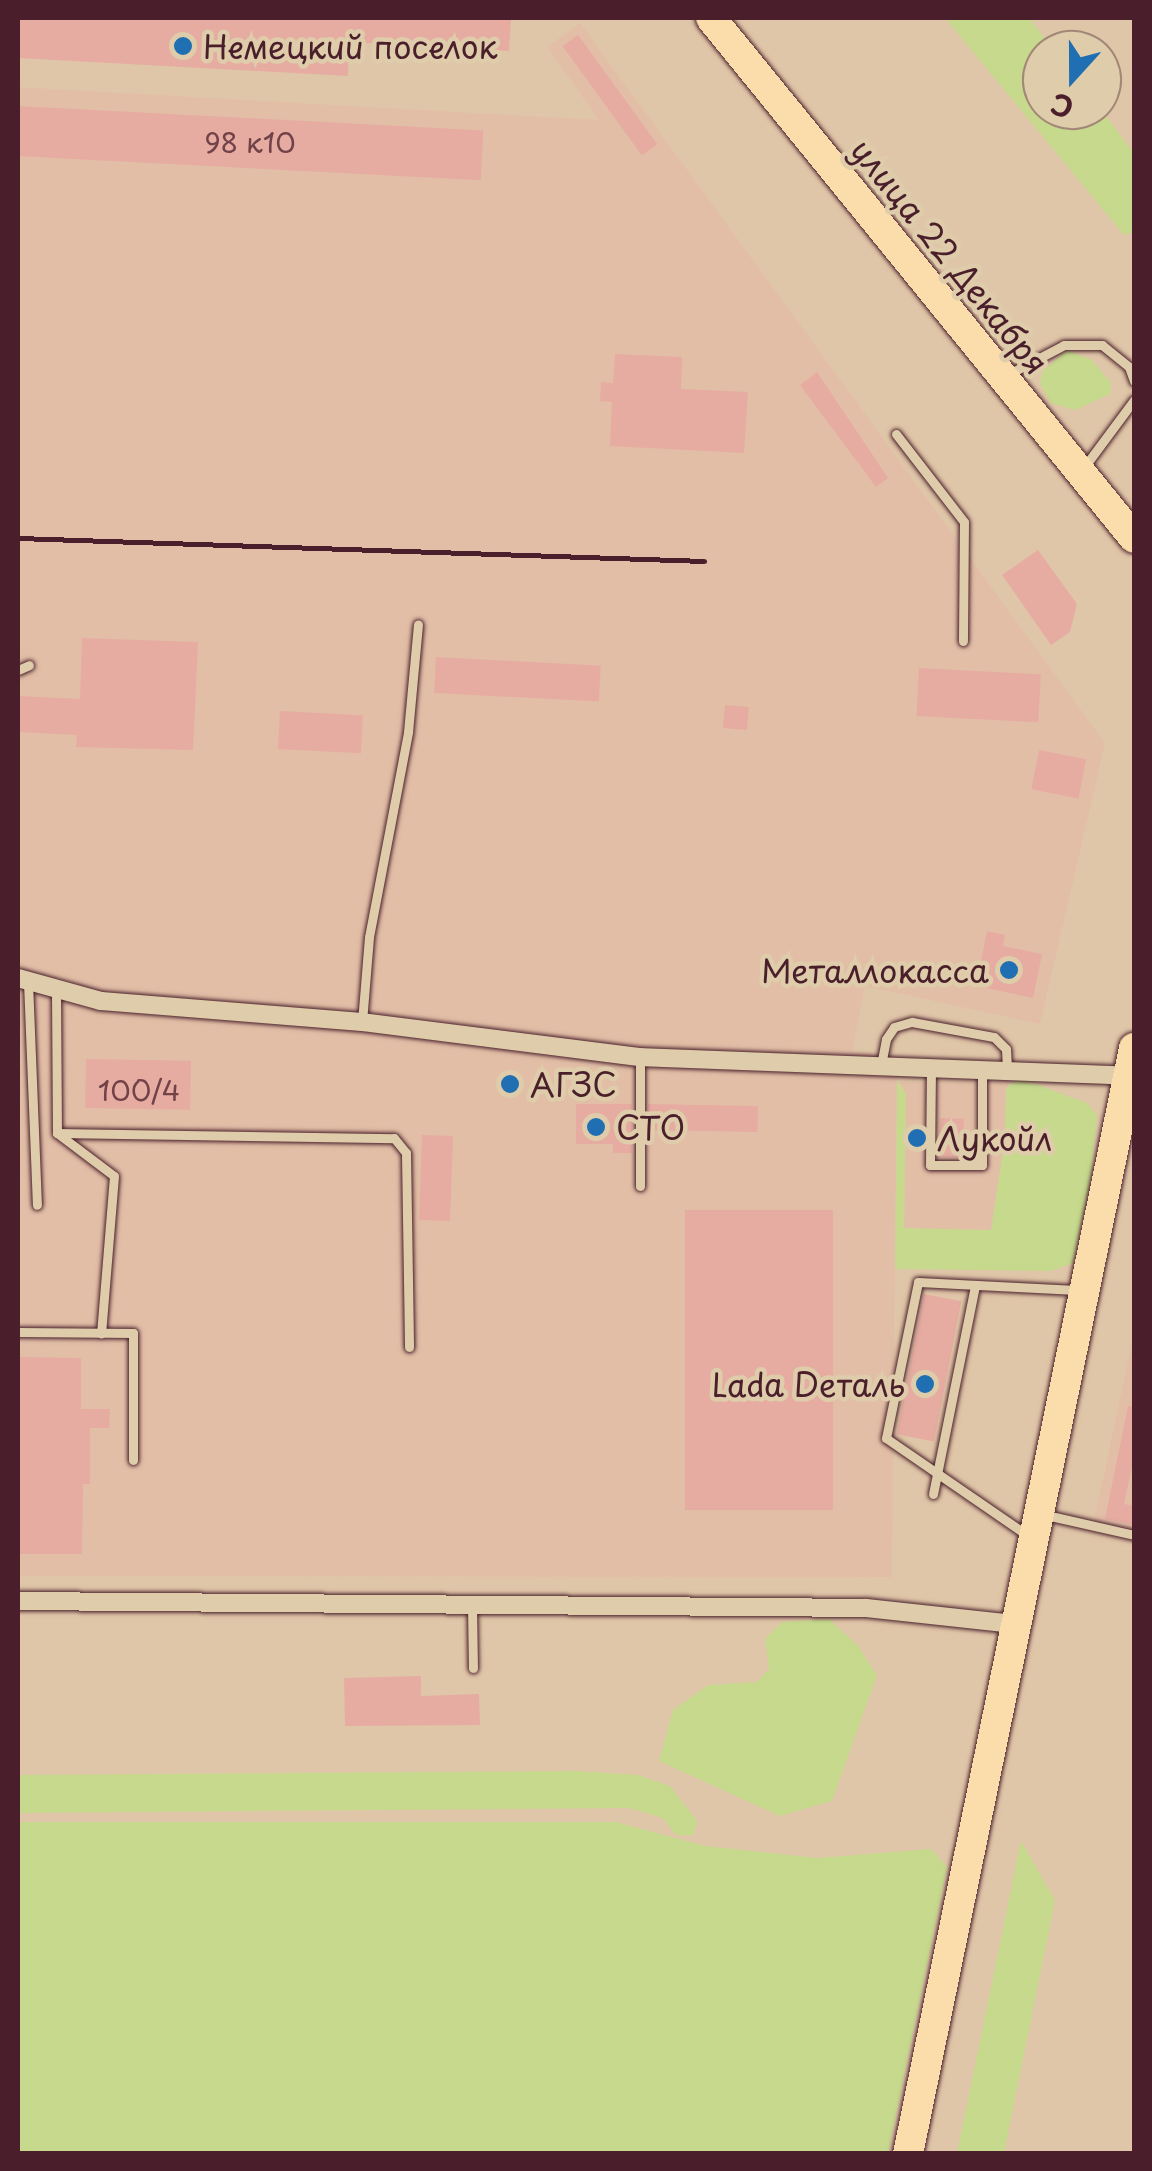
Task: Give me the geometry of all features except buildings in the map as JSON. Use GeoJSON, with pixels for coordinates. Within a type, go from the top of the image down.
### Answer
{"type":"FeatureCollection","features":[{"type":"Feature","properties":{"kind":"main road","name":"улица 22 Декабря"},"geometry":{"type":"LineString","coordinates":[[712,18],[1134,538]]}},
{"type":"Feature","properties":{"kind":"main road"},"geometry":{"type":"LineString","coordinates":[[908,2154],[1014,1624],[1132,1067]]}},
{"type":"Feature","properties":{"kind":"street"},"geometry":{"type":"LineString","coordinates":[[23,980],[56,992],[102,1001],[362,1022],[640,1057],[1007,1071],[1132,1067]]}},
{"type":"Feature","properties":{"kind":"street"},"geometry":{"type":"LineString","coordinates":[[18,1600],[866,1608],[1014,1624]]}},
{"type":"Feature","properties":{"kind":"lane"},"geometry":{"type":"LineString","coordinates":[[1004,377],[1064,345],[1102,345],[1129,367],[1134,381]]}},
{"type":"Feature","properties":{"kind":"lane"},"geometry":{"type":"LineString","coordinates":[[1081,472],[1134,400]]}},
{"type":"Feature","properties":{"kind":"lane"},"geometry":{"type":"LineString","coordinates":[[896,434],[964,522],[963,641]]}},
{"type":"Feature","properties":{"kind":"lane"},"geometry":{"type":"LineString","coordinates":[[362,1022],[369,938],[403,768],[418,624]]}},
{"type":"Feature","properties":{"kind":"lane"},"geometry":{"type":"LineString","coordinates":[[18,670],[29,665]]}},
{"type":"Feature","properties":{"kind":"lane"},"geometry":{"type":"LineString","coordinates":[[23,980],[36,1205]]}},
{"type":"Feature","properties":{"kind":"lane"},"geometry":{"type":"LineString","coordinates":[[56,992],[57,1133]]}},
{"type":"Feature","properties":{"kind":"lane"},"geometry":{"type":"LineString","coordinates":[[881,1067],[886,1039],[894,1027],[912,1022],[994,1038],[1006,1049],[1007,1071]]}},
{"type":"Feature","properties":{"kind":"lane"},"geometry":{"type":"LineString","coordinates":[[640,1057],[640,1186]]}},
{"type":"Feature","properties":{"kind":"lane"},"geometry":{"type":"LineString","coordinates":[[930,1069],[930,1165],[982,1165],[982,1070]]}},
{"type":"Feature","properties":{"kind":"lane"},"geometry":{"type":"LineString","coordinates":[[57,1133],[114,1176],[100,1333]]}},
{"type":"Feature","properties":{"kind":"lane"},"geometry":{"type":"LineString","coordinates":[[57,1133],[394,1138],[406,1153],[409,1347]]}},
{"type":"Feature","properties":{"kind":"lane"},"geometry":{"type":"LineString","coordinates":[[1085,1290],[918,1282],[886,1438],[937,1473],[1036,1527],[1134,1535]]}},
{"type":"Feature","properties":{"kind":"lane"},"geometry":{"type":"LineString","coordinates":[[933,1494],[975,1285]]}},
{"type":"Feature","properties":{"kind":"lane"},"geometry":{"type":"LineString","coordinates":[[18,1332],[133,1333],[133,1460]]}},
{"type":"Feature","properties":{"kind":"lane"},"geometry":{"type":"LineString","coordinates":[[472,1603],[474,1668]]}},
{"type":"Feature","properties":{"kind":"shaded area"},"geometry":{"type":"Polygon","coordinates":[[[580,23],[1105,743],[1040,1024],[865,986],[852,1051],[897,1056],[892,1577],[18,1576],[18,87],[599,120],[547,47],[580,23]]]}},
{"type":"Feature","properties":{"kind":"shaded area"},"geometry":{"type":"Polygon","coordinates":[[[1012,1081],[1006,1088],[1004,1159],[991,1231],[904,1229],[906,1094],[899,1082],[1012,1081]]]}},
{"type":"Feature","properties":{"kind":"shaded area"},"geometry":{"type":"Polygon","coordinates":[[[1134,1333],[1134,1531],[1094,1522],[1134,1333]]]}},
{"type":"Feature","properties":{"kind":"green space"},"geometry":{"type":"Polygon","coordinates":[[[945,18],[1029,18],[1038,30],[1022,30],[1022,111],[945,18]]]}},
{"type":"Feature","properties":{"kind":"green space"},"geometry":{"type":"Polygon","coordinates":[[[1037,130],[1116,130],[1134,153],[1134,232],[1124,235],[1037,130]]]}},
{"type":"Feature","properties":{"kind":"green space"},"geometry":{"type":"Polygon","coordinates":[[[1067,350],[1092,360],[1111,383],[1110,394],[1075,410],[1051,403],[1040,384],[1042,372],[1067,350]]]}},
{"type":"Feature","properties":{"kind":"green space"},"geometry":{"type":"Polygon","coordinates":[[[1019,1078],[1087,1103],[1097,1115],[1091,1177],[1073,1263],[1051,1271],[895,1269],[897,1080],[906,1094],[904,1228],[991,1230],[1005,1137],[1046,1141],[1046,1131],[1005,1134],[1006,1088],[1019,1078]]]}},
{"type":"Feature","properties":{"kind":"green space"},"geometry":{"type":"Polygon","coordinates":[[[829,1619],[858,1646],[877,1675],[832,1801],[780,1816],[659,1761],[673,1710],[708,1685],[757,1682],[769,1669],[765,1639],[782,1622],[829,1619]]]}},
{"type":"Feature","properties":{"kind":"green space"},"geometry":{"type":"Polygon","coordinates":[[[576,1771],[638,1775],[670,1786],[697,1821],[694,1835],[676,1835],[663,1818],[629,1808],[18,1813],[18,1775],[576,1771]]]}},
{"type":"Feature","properties":{"kind":"green space"},"geometry":{"type":"Polygon","coordinates":[[[18,1822],[616,1822],[705,1846],[817,1858],[931,1849],[947,1867],[888,2153],[18,2153],[18,1822]]]}},
{"type":"Feature","properties":{"kind":"green space"},"geometry":{"type":"Polygon","coordinates":[[[1021,1841],[1055,1900],[1004,2153],[957,2153],[1021,1841]]]}},
{"type":"Feature","properties":{"kind":"railway"},"geometry":{"type":"LineString","coordinates":[[18,538],[704,561]]}},
{"type":"Feature","properties":{"kind":"place","name":"Немецкий поселок"},"geometry":{"type":"Point","coordinates":[183,46]}},
{"type":"Feature","properties":{"kind":"place","name":"Металлокасса"},"geometry":{"type":"Point","coordinates":[1009,970]}},
{"type":"Feature","properties":{"kind":"place","name":"АГЗС"},"geometry":{"type":"Point","coordinates":[510,1084]}},
{"type":"Feature","properties":{"kind":"place","name":"СТО"},"geometry":{"type":"Point","coordinates":[596,1127]}},
{"type":"Feature","properties":{"kind":"place","name":"Лукойл"},"geometry":{"type":"Point","coordinates":[917,1138]}},
{"type":"Feature","properties":{"kind":"place","name":"Lada Dеталь"},"geometry":{"type":"Point","coordinates":[925,1384]}}]}
